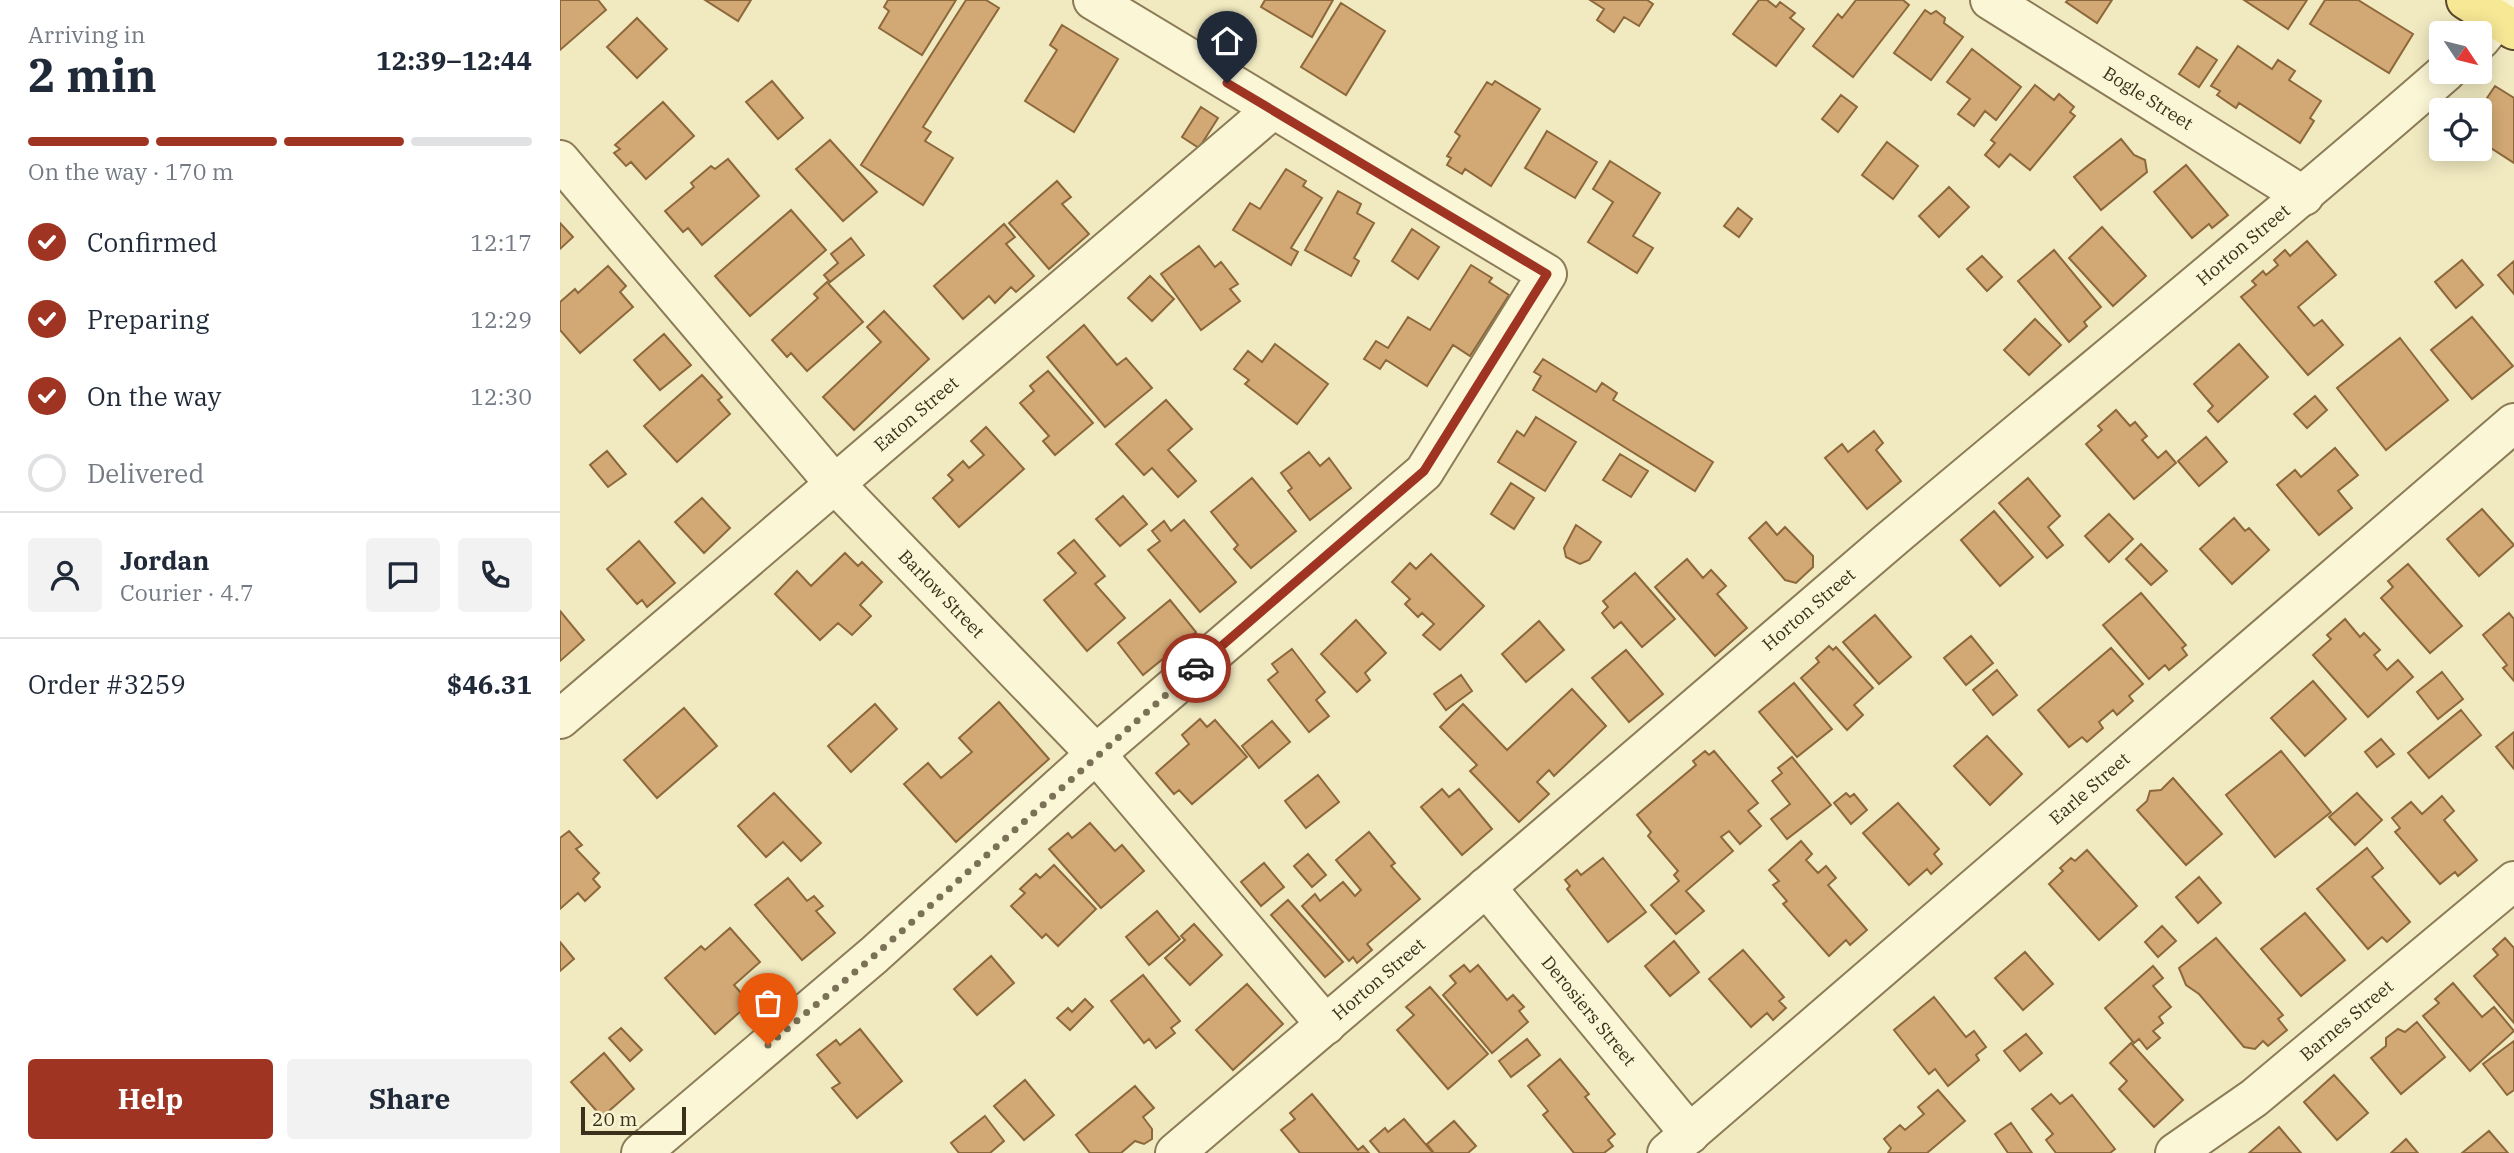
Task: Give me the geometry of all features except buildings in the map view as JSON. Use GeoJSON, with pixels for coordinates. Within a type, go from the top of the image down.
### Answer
{"type":"FeatureCollection","features":[{"type":"Feature","properties":{"kind":"main road"},"geometry":{"type":"LineString","coordinates":[[2466,0],[2501,22]]}},
{"type":"Feature","properties":{"kind":"street"},"geometry":{"type":"LineString","coordinates":[[641,1153],[874,956],[1096,754],[1424,471],[1547,274],[1093,0]]}},
{"type":"Feature","properties":{"kind":"street","name":"Bogle Street"},"geometry":{"type":"LineString","coordinates":[[1990,0],[2304,196]]}},
{"type":"Feature","properties":{"kind":"street","name":"Horton Street"},"geometry":{"type":"LineString","coordinates":[[1175,1153],[1968,474],[2304,196],[2432,84]]}},
{"type":"Feature","properties":{"kind":"street","name":"Eaton Street"},"geometry":{"type":"LineString","coordinates":[[560,719],[1272,110]]}},
{"type":"Feature","properties":{"kind":"street","name":"Barlow Street"},"geometry":{"type":"LineString","coordinates":[[560,160],[834,483],[1096,754],[1326,1025]]}},
{"type":"Feature","properties":{"kind":"street","name":"Earle Street"},"geometry":{"type":"LineString","coordinates":[[1679,1144],[2514,423]]}},
{"type":"Feature","properties":{"kind":"street","name":"Barnes Street"},"geometry":{"type":"LineString","coordinates":[[2175,1153],[2254,1098],[2514,881]]}},
{"type":"Feature","properties":{"kind":"street","name":"Derosiers Street"},"geometry":{"type":"LineString","coordinates":[[1486,887],[1679,1144]]}},
{"type":"Feature","properties":{"kind":"way so far"},"geometry":{"type":"LineString","coordinates":[[768,1045],[874,956],[1096,754],[1196,668]]}},
{"type":"Feature","properties":{"kind":"route"},"geometry":{"type":"LineString","coordinates":[[1196,668],[1424,471],[1547,274],[1227,83]]}}]}
